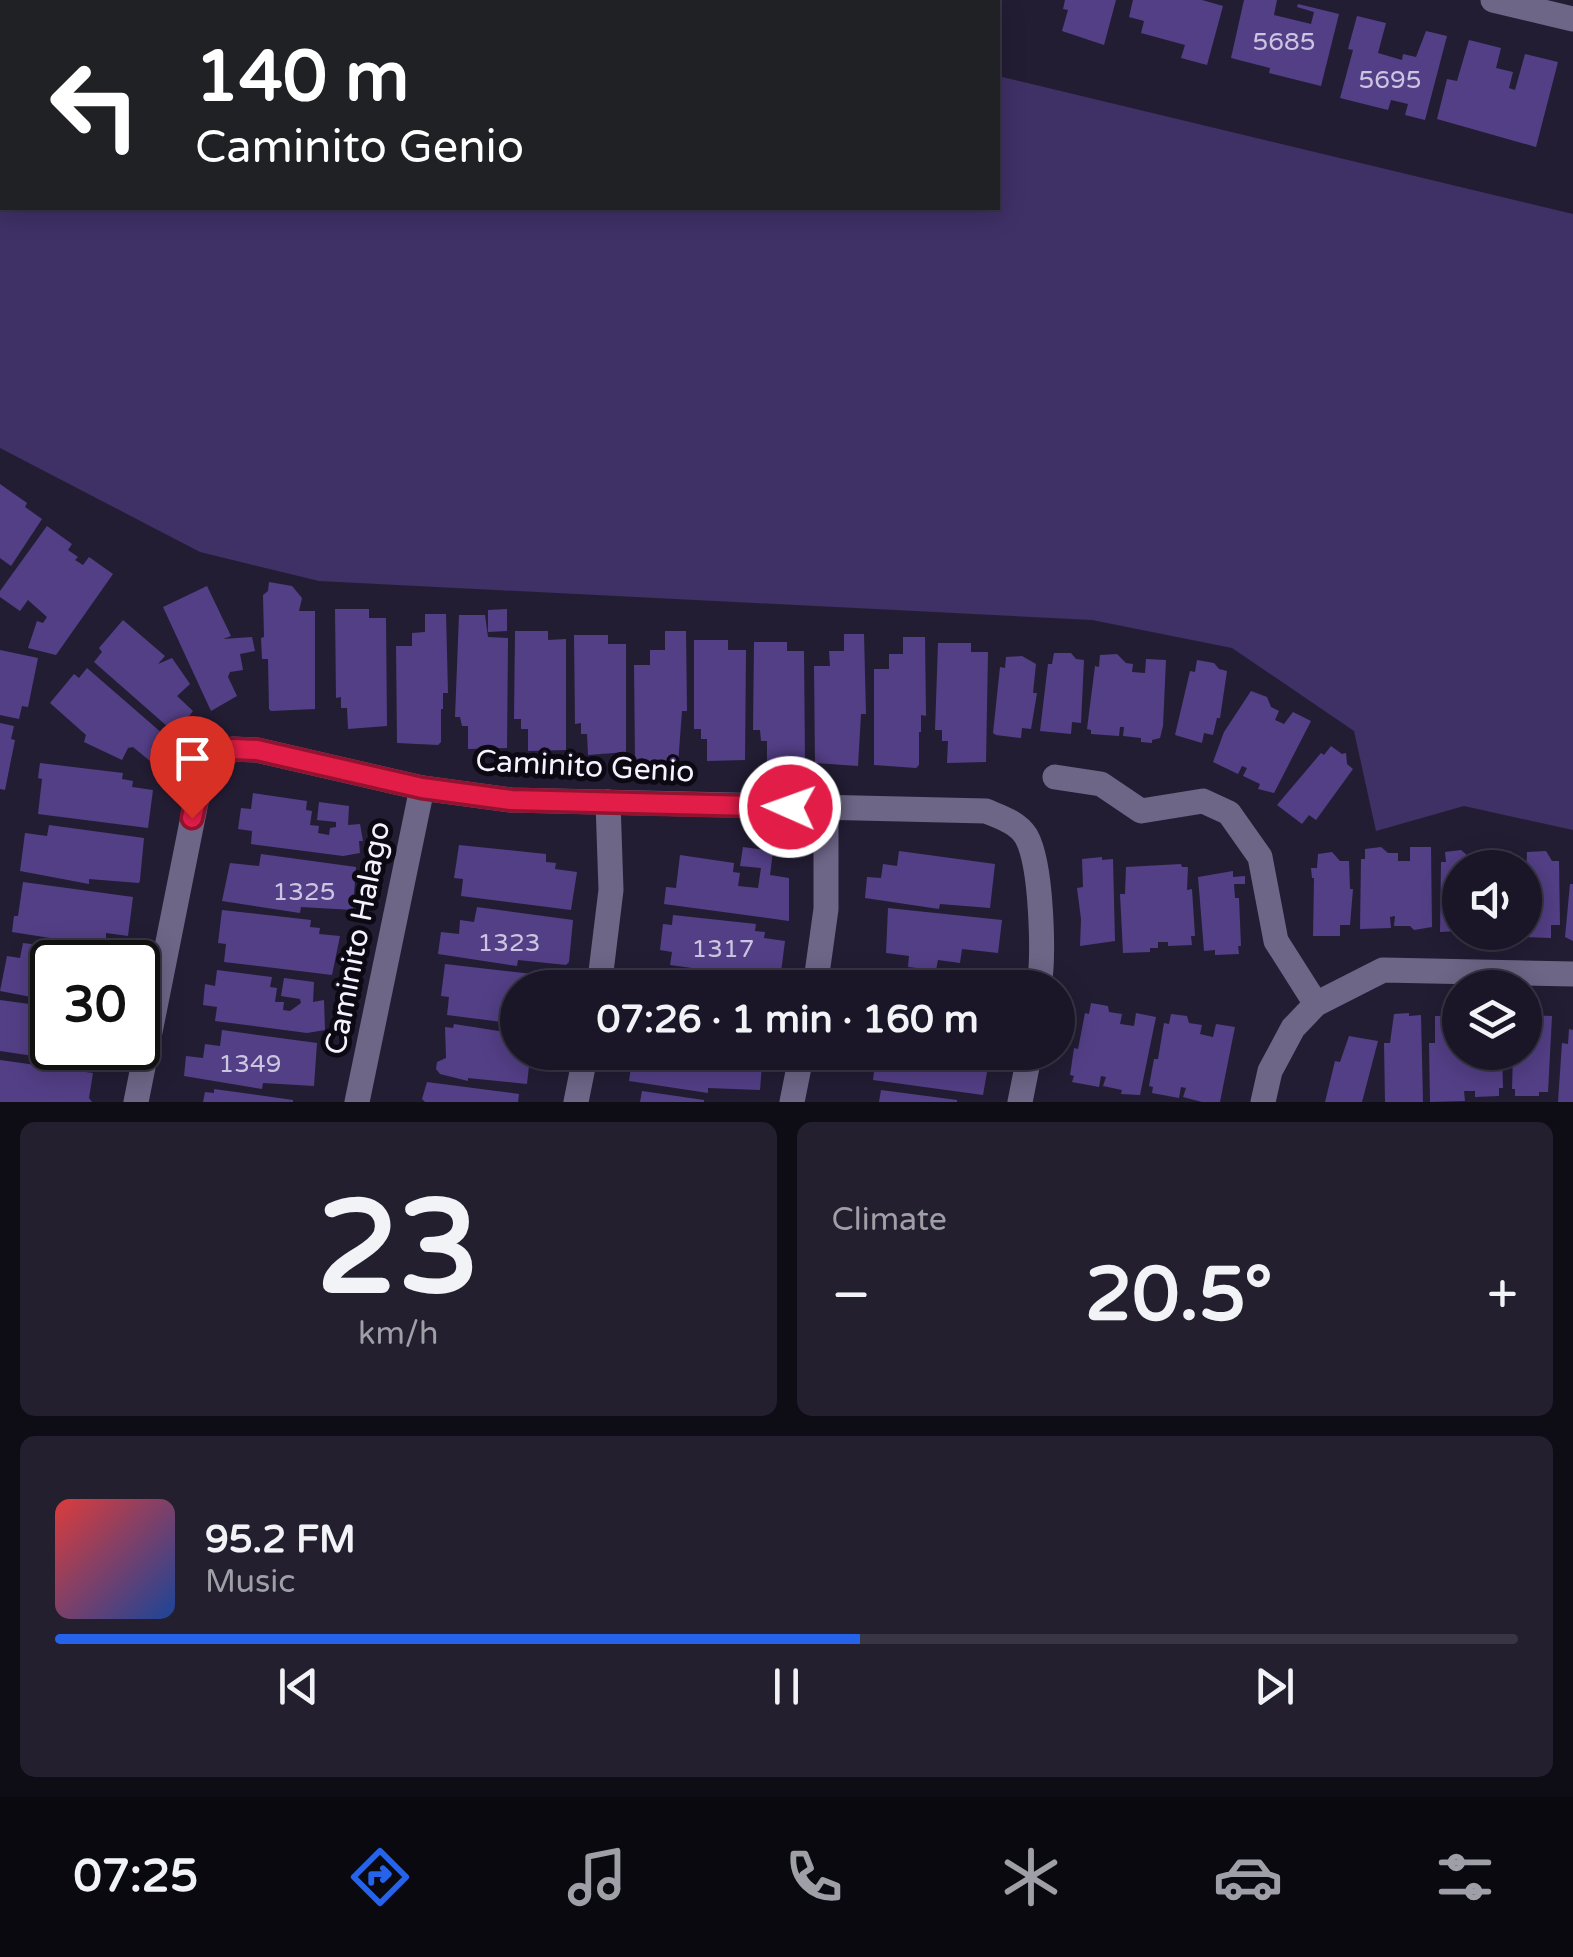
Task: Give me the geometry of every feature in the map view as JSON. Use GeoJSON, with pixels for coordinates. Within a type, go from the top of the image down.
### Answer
{"type":"FeatureCollection","features":[{"type":"Feature","properties":{"kind":"street"},"geometry":{"type":"LineString","coordinates":[[1494,0],[1573,19]]}},
{"type":"Feature","properties":{"kind":"street","name":"Caminito Genio"},"geometry":{"type":"LineString","coordinates":[[136,1102],[200,782],[232,749],[257,750],[422,788],[511,800],[986,811],[1012,822],[1025,836],[1034,858],[1039,970]]}},
{"type":"Feature","properties":{"kind":"street"},"geometry":{"type":"LineString","coordinates":[[1054,777],[1101,784],[1142,811],[1202,801],[1229,813],[1260,857],[1276,941],[1316,1004]]}},
{"type":"Feature","properties":{"kind":"street","name":"Caminito Halago"},"geometry":{"type":"LineString","coordinates":[[358,1102],[422,788]]}},
{"type":"Feature","properties":{"kind":"street"},"geometry":{"type":"LineString","coordinates":[[600,970],[611,890],[608,802]]}},
{"type":"Feature","properties":{"kind":"street"},"geometry":{"type":"LineString","coordinates":[[818,970],[826,909],[826,808]]}},
{"type":"Feature","properties":{"kind":"street"},"geometry":{"type":"LineString","coordinates":[[1263,1102],[1270,1070],[1293,1028],[1316,1004],[1383,970],[1573,974]]}},
{"type":"Feature","properties":{"kind":"street"},"geometry":{"type":"LineString","coordinates":[[576,1102],[582,1070]]}},
{"type":"Feature","properties":{"kind":"street"},"geometry":{"type":"LineString","coordinates":[[792,1102],[798,1070]]}},
{"type":"Feature","properties":{"kind":"street"},"geometry":{"type":"LineString","coordinates":[[1020,1102],[1026,1070]]}},
{"type":"Feature","properties":{"kind":"shaded area"},"geometry":{"type":"Polygon","coordinates":[[[1000,76],[1573,214],[1573,830],[1464,806],[1376,831],[1354,731],[1232,648],[1092,620],[319,581],[200,552],[0,448],[0,210],[1000,210],[1000,76]]]}},
{"type":"Feature","properties":{"kind":"building"},"geometry":{"type":"Polygon","coordinates":[[[1065,0],[1116,0],[1104,45],[1062,31],[1068,10],[1063,9],[1065,0]]]}},
{"type":"Feature","properties":{"kind":"building"},"geometry":{"type":"Polygon","coordinates":[[[1133,0],[1202,0],[1223,6],[1207,65],[1181,58],[1185,45],[1141,33],[1144,21],[1129,17],[1133,0]]]}},
{"type":"Feature","properties":{"kind":"building"},"geometry":{"type":"Polygon","coordinates":[[[1244,0],[1277,0],[1274,15],[1311,24],[1314,12],[1297,7],[1298,4],[1339,14],[1321,86],[1269,73],[1270,68],[1231,58],[1244,0]]]}},
{"type":"Feature","properties":{"kind":"building"},"geometry":{"type":"Polygon","coordinates":[[[1357,16],[1386,23],[1378,53],[1402,60],[1403,54],[1416,57],[1426,31],[1447,36],[1425,120],[1405,115],[1408,104],[1391,100],[1388,110],[1340,98],[1357,16]]]}},
{"type":"Feature","properties":{"kind":"building"},"geometry":{"type":"Polygon","coordinates":[[[1469,40],[1501,48],[1496,68],[1513,72],[1509,88],[1515,90],[1525,54],[1558,62],[1536,147],[1437,119],[1447,79],[1457,81],[1469,40]]]}},
{"type":"Feature","properties":{"kind":"building"},"geometry":{"type":"Polygon","coordinates":[[[0,484],[42,519],[11,566],[0,558],[0,484]]]}},
{"type":"Feature","properties":{"kind":"building"},"geometry":{"type":"Polygon","coordinates":[[[47,526],[72,544],[68,550],[78,557],[75,560],[83,565],[89,557],[113,574],[56,655],[28,648],[37,621],[43,623],[47,617],[28,600],[20,611],[0,597],[0,591],[47,526]]]}},
{"type":"Feature","properties":{"kind":"building"},"geometry":{"type":"Polygon","coordinates":[[[269,582],[292,586],[302,598],[299,611],[315,611],[315,709],[269,709],[268,659],[262,659],[261,638],[263,595],[269,582]]]}},
{"type":"Feature","properties":{"kind":"building"},"geometry":{"type":"Polygon","coordinates":[[[207,586],[231,636],[223,639],[252,637],[255,651],[240,654],[243,670],[230,672],[228,677],[237,696],[211,711],[163,607],[207,586]]]}},
{"type":"Feature","properties":{"kind":"building"},"geometry":{"type":"Polygon","coordinates":[[[335,609],[369,609],[369,618],[386,618],[387,726],[348,729],[347,708],[341,708],[341,697],[336,698],[335,609]]]}},
{"type":"Feature","properties":{"kind":"building"},"geometry":{"type":"Polygon","coordinates":[[[507,609],[507,631],[488,632],[488,610],[507,609]]]}},
{"type":"Feature","properties":{"kind":"building"},"geometry":{"type":"Polygon","coordinates":[[[425,614],[446,614],[448,693],[443,693],[441,742],[397,743],[396,646],[412,646],[412,633],[425,632],[425,614]]]}},
{"type":"Feature","properties":{"kind":"building"},"geometry":{"type":"Polygon","coordinates":[[[459,615],[485,615],[488,637],[508,638],[507,748],[468,749],[468,726],[462,726],[460,717],[455,717],[459,615]]]}},
{"type":"Feature","properties":{"kind":"building"},"geometry":{"type":"Polygon","coordinates":[[[123,620],[165,656],[158,664],[172,658],[190,684],[177,696],[193,711],[176,734],[94,662],[102,652],[99,648],[123,620]]]}},
{"type":"Feature","properties":{"kind":"building"},"geometry":{"type":"Polygon","coordinates":[[[515,631],[548,631],[548,640],[566,639],[566,750],[528,751],[528,729],[521,729],[521,719],[514,719],[515,631]]]}},
{"type":"Feature","properties":{"kind":"building"},"geometry":{"type":"Polygon","coordinates":[[[665,631],[686,631],[687,711],[682,711],[678,764],[635,761],[634,665],[650,665],[650,650],[665,650],[665,631]]]}},
{"type":"Feature","properties":{"kind":"building"},"geometry":{"type":"Polygon","coordinates":[[[844,634],[864,634],[866,714],[861,714],[858,766],[815,763],[814,666],[830,666],[829,651],[844,651],[844,634]]]}},
{"type":"Feature","properties":{"kind":"building"},"geometry":{"type":"Polygon","coordinates":[[[574,635],[608,635],[608,644],[626,644],[626,752],[588,755],[587,734],[581,734],[581,723],[575,724],[574,635]]]}},
{"type":"Feature","properties":{"kind":"building"},"geometry":{"type":"Polygon","coordinates":[[[903,637],[925,637],[926,716],[921,715],[916,768],[874,765],[874,669],[889,669],[889,654],[903,654],[903,637]]]}},
{"type":"Feature","properties":{"kind":"building"},"geometry":{"type":"Polygon","coordinates":[[[694,640],[728,640],[728,650],[746,650],[745,760],[707,761],[707,739],[701,739],[701,729],[694,729],[694,640]]]}},
{"type":"Feature","properties":{"kind":"building"},"geometry":{"type":"Polygon","coordinates":[[[754,642],[787,642],[787,651],[804,651],[805,760],[767,763],[767,741],[761,741],[760,730],[753,730],[754,642]]]}},
{"type":"Feature","properties":{"kind":"building"},"geometry":{"type":"Polygon","coordinates":[[[938,643],[971,643],[971,652],[988,652],[986,762],[947,763],[948,741],[942,741],[942,730],[935,730],[938,643]]]}},
{"type":"Feature","properties":{"kind":"building"},"geometry":{"type":"Polygon","coordinates":[[[0,650],[38,658],[28,707],[22,706],[19,719],[0,715],[0,650]]]}},
{"type":"Feature","properties":{"kind":"building"},"geometry":{"type":"Polygon","coordinates":[[[1054,653],[1071,653],[1084,660],[1081,723],[1072,722],[1071,734],[1040,731],[1048,664],[1052,664],[1054,653]]]}},
{"type":"Feature","properties":{"kind":"building"},"geometry":{"type":"Polygon","coordinates":[[[1117,654],[1133,664],[1132,672],[1145,673],[1146,659],[1166,660],[1163,726],[1160,738],[1152,743],[1123,736],[1124,727],[1120,727],[1119,736],[1091,734],[1087,729],[1095,666],[1099,667],[1100,655],[1117,654]]]}},
{"type":"Feature","properties":{"kind":"building"},"geometry":{"type":"Polygon","coordinates":[[[1022,656],[1036,664],[1033,693],[1037,693],[1031,729],[1022,728],[1021,738],[996,735],[993,733],[1000,667],[1005,668],[1006,657],[1022,656]]]}},
{"type":"Feature","properties":{"kind":"building"},"geometry":{"type":"Polygon","coordinates":[[[1197,660],[1214,663],[1227,671],[1220,718],[1213,735],[1204,733],[1202,743],[1175,735],[1190,671],[1195,672],[1197,660]]]}},
{"type":"Feature","properties":{"kind":"building"},"geometry":{"type":"Polygon","coordinates":[[[87,668],[171,741],[150,761],[133,747],[128,748],[122,760],[84,742],[86,735],[50,703],[74,674],[79,678],[87,668]]]}},
{"type":"Feature","properties":{"kind":"building"},"geometry":{"type":"Polygon","coordinates":[[[1251,691],[1267,697],[1271,707],[1279,711],[1275,720],[1284,724],[1293,712],[1311,721],[1274,793],[1258,789],[1260,784],[1243,776],[1247,768],[1242,766],[1238,774],[1213,762],[1224,732],[1251,691]]]}},
{"type":"Feature","properties":{"kind":"building"},"geometry":{"type":"Polygon","coordinates":[[[0,723],[14,726],[5,790],[0,789],[0,723]]]}},
{"type":"Feature","properties":{"kind":"building"},"geometry":{"type":"Polygon","coordinates":[[[1331,746],[1346,753],[1347,764],[1353,769],[1316,820],[1309,815],[1302,824],[1277,805],[1331,746]]]}},
{"type":"Feature","properties":{"kind":"building"},"geometry":{"type":"Polygon","coordinates":[[[40,763],[123,773],[122,779],[133,781],[132,787],[153,790],[148,828],[38,814],[40,763]]]}},
{"type":"Feature","properties":{"kind":"building"},"geometry":{"type":"Polygon","coordinates":[[[253,793],[307,801],[306,810],[312,811],[310,825],[319,826],[318,833],[329,835],[336,822],[317,820],[319,802],[349,806],[348,825],[360,824],[360,853],[343,856],[251,844],[252,831],[238,829],[241,808],[251,809],[253,793]]]}},
{"type":"Feature","properties":{"kind":"building"},"geometry":{"type":"Polygon","coordinates":[[[49,825],[144,838],[139,883],[89,879],[89,884],[20,871],[25,833],[47,836],[49,825]]]}},
{"type":"Feature","properties":{"kind":"building"},"geometry":{"type":"Polygon","coordinates":[[[459,845],[546,854],[546,862],[556,863],[555,869],[577,872],[571,910],[461,896],[463,879],[454,878],[459,845]]]}},
{"type":"Feature","properties":{"kind":"building"},"geometry":{"type":"Polygon","coordinates":[[[743,847],[773,851],[770,875],[789,878],[789,921],[664,904],[666,887],[676,888],[680,855],[734,863],[733,872],[740,873],[738,886],[758,888],[761,868],[740,866],[743,847]]]}},
{"type":"Feature","properties":{"kind":"building"},"geometry":{"type":"Polygon","coordinates":[[[1381,847],[1388,853],[1398,853],[1398,861],[1410,861],[1410,847],[1431,847],[1432,927],[1414,930],[1410,926],[1394,926],[1395,916],[1390,917],[1391,928],[1360,929],[1361,859],[1365,859],[1365,849],[1381,847]]]}},
{"type":"Feature","properties":{"kind":"building"},"geometry":{"type":"Polygon","coordinates":[[[899,851],[995,864],[990,908],[940,904],[939,909],[865,898],[867,877],[881,878],[883,864],[897,866],[899,851]]]}},
{"type":"Feature","properties":{"kind":"building"},"geometry":{"type":"Polygon","coordinates":[[[1542,851],[1552,861],[1559,861],[1560,925],[1551,925],[1551,938],[1542,938],[1542,851]]]}},
{"type":"Feature","properties":{"kind":"building"},"geometry":{"type":"Polygon","coordinates":[[[1332,852],[1340,861],[1349,861],[1353,889],[1350,925],[1340,925],[1340,936],[1313,936],[1311,868],[1317,868],[1318,854],[1332,852]]]}},
{"type":"Feature","properties":{"kind":"building"},"geometry":{"type":"Polygon","coordinates":[[[261,854],[356,867],[353,910],[301,907],[300,913],[222,901],[230,863],[259,866],[261,854]]]}},
{"type":"Feature","properties":{"kind":"building"},"geometry":{"type":"Polygon","coordinates":[[[1082,859],[1113,859],[1115,941],[1080,946],[1077,888],[1083,887],[1082,859]]]}},
{"type":"Feature","properties":{"kind":"building"},"geometry":{"type":"Polygon","coordinates":[[[1441,862],[1442,932],[1440,932],[1441,862]]]}},
{"type":"Feature","properties":{"kind":"building"},"geometry":{"type":"Polygon","coordinates":[[[1126,867],[1188,867],[1187,890],[1192,889],[1192,945],[1168,946],[1168,942],[1158,942],[1158,948],[1150,948],[1150,952],[1123,953],[1120,894],[1125,894],[1126,867]]]}},
{"type":"Feature","properties":{"kind":"building"},"geometry":{"type":"Polygon","coordinates":[[[1233,871],[1233,877],[1245,876],[1245,884],[1234,884],[1235,898],[1239,898],[1241,946],[1239,954],[1215,955],[1215,950],[1204,951],[1198,877],[1233,871]]]}},
{"type":"Feature","properties":{"kind":"building"},"geometry":{"type":"Polygon","coordinates":[[[23,882],[133,897],[128,936],[106,933],[106,939],[63,940],[12,932],[14,916],[18,916],[23,882]]]}},
{"type":"Feature","properties":{"kind":"building"},"geometry":{"type":"Polygon","coordinates":[[[1573,884],[1573,941],[1565,937],[1573,884]]]}},
{"type":"Feature","properties":{"kind":"building"},"geometry":{"type":"Polygon","coordinates":[[[477,907],[573,920],[569,962],[566,965],[518,960],[517,966],[438,954],[441,932],[459,934],[460,920],[474,922],[477,907]]]}},
{"type":"Feature","properties":{"kind":"building"},"geometry":{"type":"Polygon","coordinates":[[[888,908],[1002,920],[998,953],[962,949],[960,963],[938,960],[936,970],[908,967],[909,956],[886,953],[888,908]]]}},
{"type":"Feature","properties":{"kind":"building"},"geometry":{"type":"Polygon","coordinates":[[[222,910],[311,920],[310,927],[320,928],[319,934],[340,936],[332,975],[224,962],[226,944],[218,943],[222,910]]]}},
{"type":"Feature","properties":{"kind":"building"},"geometry":{"type":"Polygon","coordinates":[[[673,915],[756,924],[755,931],[765,932],[764,938],[785,941],[781,970],[707,970],[670,965],[672,952],[660,950],[663,924],[672,925],[673,915]]]}},
{"type":"Feature","properties":{"kind":"building"},"geometry":{"type":"Polygon","coordinates":[[[23,943],[30,944],[30,997],[0,991],[7,956],[20,958],[23,943]]]}},
{"type":"Feature","properties":{"kind":"building"},"geometry":{"type":"Polygon","coordinates":[[[445,964],[500,970],[500,1022],[447,1015],[449,997],[441,996],[445,964]]]}},
{"type":"Feature","properties":{"kind":"building"},"geometry":{"type":"Polygon","coordinates":[[[217,970],[272,977],[270,987],[277,988],[275,1002],[284,1002],[283,1010],[290,1011],[301,1003],[300,999],[281,996],[284,978],[314,982],[313,1002],[324,1000],[325,1030],[307,1033],[215,1021],[217,1007],[203,1005],[205,984],[215,986],[217,970]]]}},
{"type":"Feature","properties":{"kind":"building"},"geometry":{"type":"Polygon","coordinates":[[[0,1000],[30,1004],[30,1055],[0,1051],[0,1000]]]}},
{"type":"Feature","properties":{"kind":"building"},"geometry":{"type":"Polygon","coordinates":[[[1091,1003],[1122,1014],[1120,1024],[1134,1026],[1136,1013],[1156,1017],[1140,1095],[1121,1094],[1122,1090],[1103,1086],[1106,1077],[1101,1076],[1099,1087],[1072,1082],[1075,1048],[1078,1049],[1085,1013],[1089,1014],[1091,1003]]]}},
{"type":"Feature","properties":{"kind":"building"},"geometry":{"type":"Polygon","coordinates":[[[1171,1014],[1187,1016],[1189,1023],[1202,1025],[1200,1034],[1213,1037],[1216,1024],[1235,1027],[1220,1102],[1183,1097],[1186,1088],[1181,1087],[1179,1098],[1152,1093],[1153,1087],[1149,1086],[1154,1059],[1158,1059],[1164,1023],[1169,1024],[1171,1014]]]}},
{"type":"Feature","properties":{"kind":"building"},"geometry":{"type":"Polygon","coordinates":[[[1394,1014],[1421,1015],[1423,1102],[1385,1102],[1384,1043],[1390,1043],[1394,1014]]]}},
{"type":"Feature","properties":{"kind":"building"},"geometry":{"type":"Polygon","coordinates":[[[1435,1016],[1442,1016],[1442,1070],[1502,1070],[1499,1096],[1475,1097],[1475,1091],[1464,1091],[1465,1101],[1430,1102],[1429,1043],[1435,1043],[1435,1016]]]}},
{"type":"Feature","properties":{"kind":"building"},"geometry":{"type":"Polygon","coordinates":[[[1542,1016],[1552,1016],[1548,1092],[1515,1096],[1513,1070],[1542,1070],[1542,1016]]]}},
{"type":"Feature","properties":{"kind":"building"},"geometry":{"type":"Polygon","coordinates":[[[454,1024],[500,1031],[500,1070],[529,1070],[527,1084],[468,1081],[440,1074],[436,1069],[437,1062],[446,1058],[445,1027],[453,1028],[454,1024]]]}},
{"type":"Feature","properties":{"kind":"building"},"geometry":{"type":"Polygon","coordinates":[[[1569,1029],[1573,1030],[1573,1102],[1558,1102],[1562,1043],[1568,1044],[1569,1029]]]}},
{"type":"Feature","properties":{"kind":"building"},"geometry":{"type":"Polygon","coordinates":[[[222,1030],[317,1043],[314,1086],[263,1083],[262,1089],[184,1076],[186,1056],[203,1058],[205,1044],[220,1046],[222,1030]]]}},
{"type":"Feature","properties":{"kind":"building"},"geometry":{"type":"Polygon","coordinates":[[[1349,1036],[1378,1041],[1362,1102],[1325,1102],[1335,1061],[1340,1062],[1349,1036]]]}},
{"type":"Feature","properties":{"kind":"building"},"geometry":{"type":"Polygon","coordinates":[[[0,1060],[30,1064],[30,1070],[93,1073],[89,1098],[92,1102],[0,1102],[0,1060]]]}},
{"type":"Feature","properties":{"kind":"building"},"geometry":{"type":"Polygon","coordinates":[[[631,1070],[762,1070],[760,1090],[708,1088],[708,1093],[629,1081],[631,1070]]]}},
{"type":"Feature","properties":{"kind":"building"},"geometry":{"type":"Polygon","coordinates":[[[874,1070],[987,1070],[983,1095],[873,1080],[874,1070]]]}},
{"type":"Feature","properties":{"kind":"building"},"geometry":{"type":"Polygon","coordinates":[[[427,1082],[519,1094],[518,1102],[425,1102],[422,1099],[427,1082]]]}},
{"type":"Feature","properties":{"kind":"building"},"geometry":{"type":"Polygon","coordinates":[[[214,1089],[293,1102],[203,1102],[205,1092],[214,1093],[214,1089]]]}},
{"type":"Feature","properties":{"kind":"building"},"geometry":{"type":"Polygon","coordinates":[[[881,1090],[957,1100],[957,1102],[879,1102],[881,1090]]]}},
{"type":"Feature","properties":{"kind":"building"},"geometry":{"type":"Polygon","coordinates":[[[642,1091],[704,1100],[704,1102],[640,1102],[642,1091]]]}},
{"type":"Feature","properties":{"kind":"route"},"geometry":{"type":"LineString","coordinates":[[192,818],[200,782],[232,749],[257,750],[422,788],[511,800],[790,807]]}}]}
